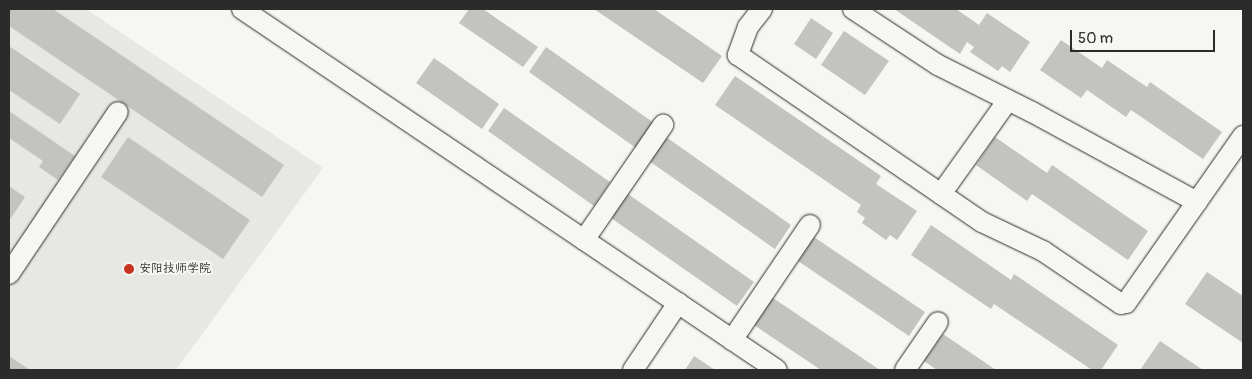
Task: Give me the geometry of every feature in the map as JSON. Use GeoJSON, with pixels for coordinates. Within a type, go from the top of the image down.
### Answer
{"type":"FeatureCollection","features":[{"type":"Feature","properties":{"kind":"street"},"geometry":{"type":"LineString","coordinates":[[242,9],[777,370]]}},
{"type":"Feature","properties":{"kind":"street"},"geometry":{"type":"LineString","coordinates":[[762,9],[748,27],[738,55],[941,194],[1000,232],[1043,251],[1121,304],[1126,303],[1243,136]]}},
{"type":"Feature","properties":{"kind":"street"},"geometry":{"type":"LineString","coordinates":[[853,9],[938,65],[1008,100],[1197,202]]}},
{"type":"Feature","properties":{"kind":"street"},"geometry":{"type":"LineString","coordinates":[[941,194],[1008,100]]}},
{"type":"Feature","properties":{"kind":"street"},"geometry":{"type":"LineString","coordinates":[[9,274],[118,112]]}},
{"type":"Feature","properties":{"kind":"street"},"geometry":{"type":"LineString","coordinates":[[584,240],[663,125]]}},
{"type":"Feature","properties":{"kind":"street"},"geometry":{"type":"LineString","coordinates":[[732,340],[810,224]]}},
{"type":"Feature","properties":{"kind":"street"},"geometry":{"type":"LineString","coordinates":[[633,370],[678,303]]}},
{"type":"Feature","properties":{"kind":"street"},"geometry":{"type":"LineString","coordinates":[[905,370],[938,322]]}},
{"type":"Feature","properties":{"kind":"shaded area","name":"安阳技师学院"},"geometry":{"type":"Polygon","coordinates":[[[9,9],[86,9],[323,168],[176,370],[9,370],[9,9]]]}},
{"type":"Feature","properties":{"kind":"building"},"geometry":{"type":"Polygon","coordinates":[[[9,9],[53,9],[284,165],[262,197],[9,26],[9,9]]]}},
{"type":"Feature","properties":{"kind":"building"},"geometry":{"type":"Polygon","coordinates":[[[469,9],[483,9],[538,47],[523,67],[459,23],[469,9]]]}},
{"type":"Feature","properties":{"kind":"building"},"geometry":{"type":"Polygon","coordinates":[[[594,9],[654,9],[722,56],[703,83],[594,9]]]}},
{"type":"Feature","properties":{"kind":"building"},"geometry":{"type":"Polygon","coordinates":[[[894,9],[956,9],[979,25],[987,13],[1030,42],[1010,72],[1002,66],[998,71],[970,52],[974,47],[967,42],[960,54],[894,9]]]}},
{"type":"Feature","properties":{"kind":"building"},"geometry":{"type":"Polygon","coordinates":[[[811,18],[833,33],[816,59],[794,44],[811,18]]]}},
{"type":"Feature","properties":{"kind":"building"},"geometry":{"type":"Polygon","coordinates":[[[844,31],[889,61],[865,95],[821,65],[844,31]]]}},
{"type":"Feature","properties":{"kind":"building"},"geometry":{"type":"Polygon","coordinates":[[[1061,40],[1102,68],[1107,60],[1147,87],[1150,82],[1222,132],[1203,159],[1131,110],[1126,117],[1087,90],[1081,98],[1040,70],[1061,40]]]}},
{"type":"Feature","properties":{"kind":"building"},"geometry":{"type":"Polygon","coordinates":[[[9,46],[80,94],[60,124],[9,90],[9,46]]]}},
{"type":"Feature","properties":{"kind":"building"},"geometry":{"type":"Polygon","coordinates":[[[546,47],[654,123],[636,148],[529,72],[546,47]]]}},
{"type":"Feature","properties":{"kind":"building"},"geometry":{"type":"Polygon","coordinates":[[[434,58],[499,104],[482,129],[416,83],[434,58]]]}},
{"type":"Feature","properties":{"kind":"building"},"geometry":{"type":"Polygon","coordinates":[[[735,76],[881,176],[876,184],[917,211],[897,240],[890,235],[886,240],[862,223],[865,218],[857,212],[861,205],[715,105],[735,76]]]}},
{"type":"Feature","properties":{"kind":"building"},"geometry":{"type":"Polygon","coordinates":[[[504,108],[610,182],[594,206],[488,131],[504,108]]]}},
{"type":"Feature","properties":{"kind":"building"},"geometry":{"type":"Polygon","coordinates":[[[9,111],[75,156],[58,180],[39,167],[43,161],[9,138],[9,111]]]}},
{"type":"Feature","properties":{"kind":"building"},"geometry":{"type":"Polygon","coordinates":[[[128,137],[250,220],[223,259],[101,177],[128,137]]]}},
{"type":"Feature","properties":{"kind":"building"},"geometry":{"type":"Polygon","coordinates":[[[666,137],[791,225],[775,249],[649,161],[666,137]]]}},
{"type":"Feature","properties":{"kind":"building"},"geometry":{"type":"Polygon","coordinates":[[[995,137],[1047,173],[1052,165],[1148,231],[1128,260],[1032,194],[1027,201],[976,165],[995,137]]]}},
{"type":"Feature","properties":{"kind":"building"},"geometry":{"type":"Polygon","coordinates":[[[9,186],[25,197],[9,221],[9,186]]]}},
{"type":"Feature","properties":{"kind":"building"},"geometry":{"type":"Polygon","coordinates":[[[628,194],[754,282],[737,306],[611,218],[628,194]]]}},
{"type":"Feature","properties":{"kind":"building"},"geometry":{"type":"Polygon","coordinates":[[[931,225],[1011,280],[1014,274],[1118,345],[1101,370],[1092,370],[994,304],[991,309],[911,255],[931,225]]]}},
{"type":"Feature","properties":{"kind":"building"},"geometry":{"type":"Polygon","coordinates":[[[811,235],[925,312],[909,336],[795,259],[811,235]]]}},
{"type":"Feature","properties":{"kind":"building"},"geometry":{"type":"Polygon","coordinates":[[[1207,272],[1243,296],[1243,343],[1185,304],[1207,272]]]}},
{"type":"Feature","properties":{"kind":"building"},"geometry":{"type":"Polygon","coordinates":[[[770,296],[880,370],[821,370],[751,323],[770,296]]]}},
{"type":"Feature","properties":{"kind":"building"},"geometry":{"type":"Polygon","coordinates":[[[943,334],[996,370],[937,370],[924,361],[943,334]]]}},
{"type":"Feature","properties":{"kind":"building"},"geometry":{"type":"Polygon","coordinates":[[[1160,341],[1203,370],[1140,370],[1160,341]]]}},
{"type":"Feature","properties":{"kind":"building"},"geometry":{"type":"Polygon","coordinates":[[[9,356],[30,370],[9,370],[9,356]]]}},
{"type":"Feature","properties":{"kind":"building"},"geometry":{"type":"Polygon","coordinates":[[[694,356],[715,370],[685,370],[694,356]]]}},
{"type":"Feature","properties":{"kind":"place","name":"安阳技师学院"},"geometry":{"type":"Point","coordinates":[129,269]}}]}
